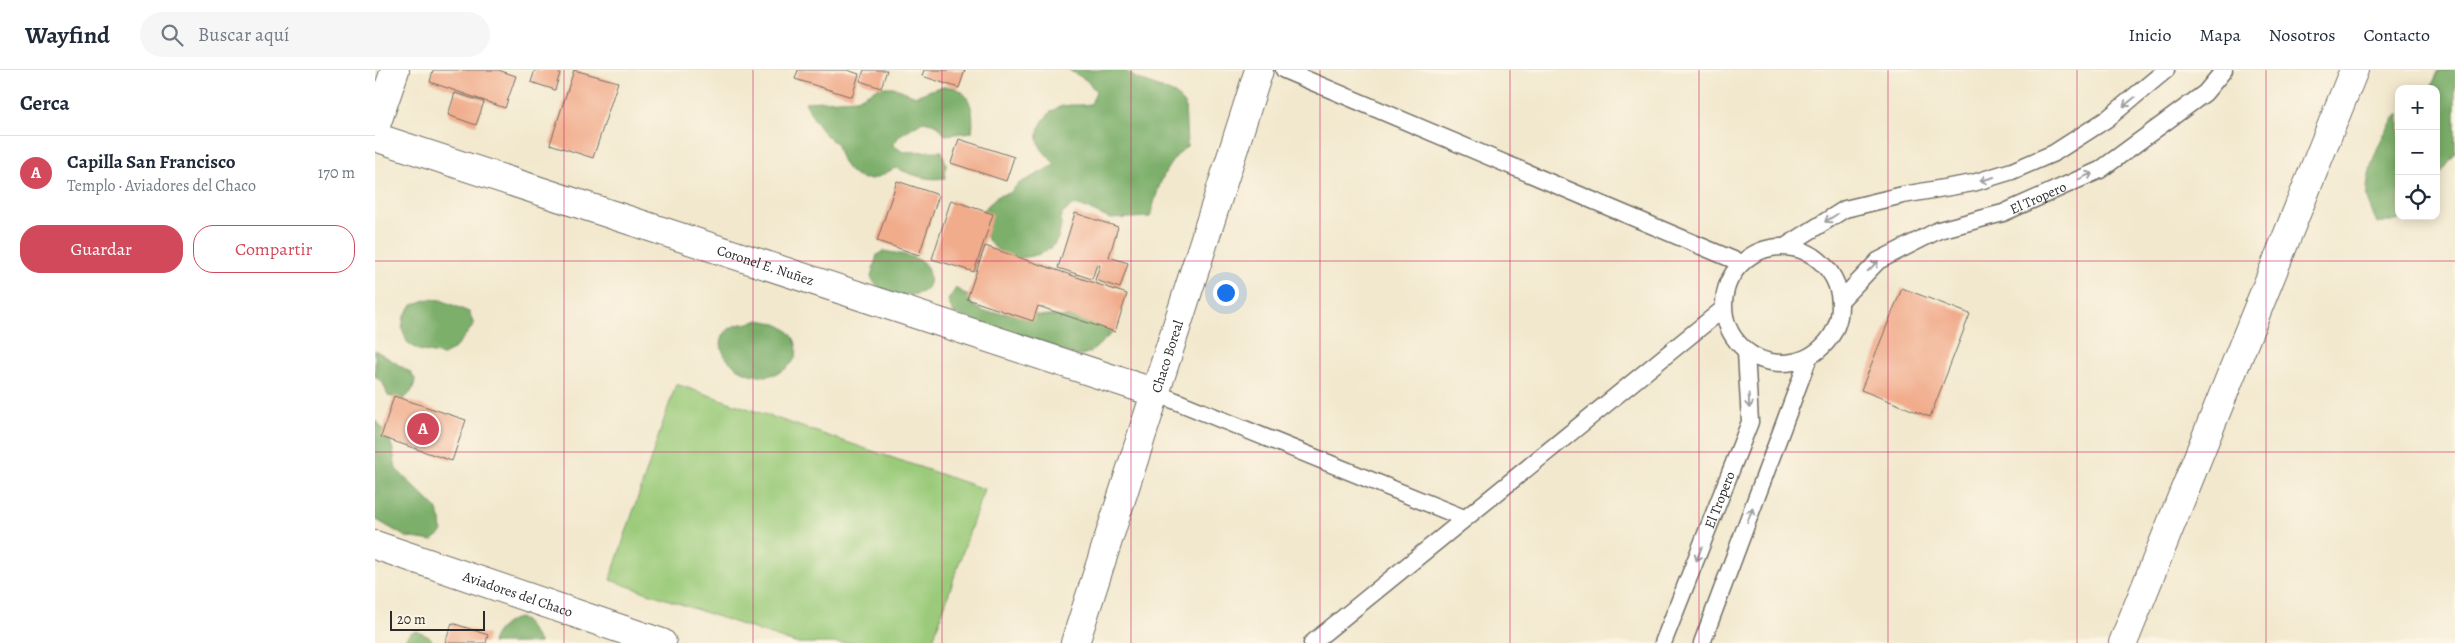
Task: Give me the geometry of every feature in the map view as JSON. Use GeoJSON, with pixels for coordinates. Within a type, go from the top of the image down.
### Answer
{"type":"FeatureCollection","features":[{"type":"Feature","properties":{"kind":"street"},"geometry":{"type":"LineString","coordinates":[[375,128],[395,70]]}},
{"type":"Feature","properties":{"kind":"street","name":"Chaco Boreal"},"geometry":{"type":"LineString","coordinates":[[1075,643],[1259,70]]}},
{"type":"Feature","properties":{"kind":"street"},"geometry":{"type":"LineString","coordinates":[[2123,643],[2354,70]]}},
{"type":"Feature","properties":{"kind":"street","name":"Coronel E. Nuñez"},"geometry":{"type":"LineString","coordinates":[[375,137],[1156,393]]}},
{"type":"Feature","properties":{"kind":"street","name":"Aviadores del Chaco"},"geometry":{"type":"LineString","coordinates":[[375,545],[662,643]]}},
{"type":"Feature","properties":{"kind":"lane"},"geometry":{"type":"LineString","coordinates":[[1284,70],[1741,263]]}},
{"type":"Feature","properties":{"kind":"lane"},"geometry":{"type":"LineString","coordinates":[[1786,246],[1845,209],[1903,195],[1973,183],[2013,171],[2054,153],[2107,119],[2166,70]]}},
{"type":"Feature","properties":{"kind":"lane","name":"El Tropero"},"geometry":{"type":"LineString","coordinates":[[1840,302],[1878,261],[1939,230],[2003,213],[2100,170],[2205,93],[2224,70]]}},
{"type":"Feature","properties":{"kind":"lane"},"geometry":{"type":"LineString","coordinates":[[1786,246],[1810,254],[1829,270],[1837,285],[1840,302],[1839,318],[1833,334],[1822,347],[1809,357],[1793,363],[1777,364],[1761,360],[1746,352],[1734,340],[1726,325],[1723,309],[1727,284],[1741,263],[1754,254],[1770,247],[1786,246]]}},
{"type":"Feature","properties":{"kind":"lane"},"geometry":{"type":"LineString","coordinates":[[1312,643],[1723,309]]}},
{"type":"Feature","properties":{"kind":"lane","name":"El Tropero"},"geometry":{"type":"LineString","coordinates":[[1663,643],[1750,422],[1746,352]]}},
{"type":"Feature","properties":{"kind":"lane"},"geometry":{"type":"LineString","coordinates":[[1702,643],[1809,357]]}},
{"type":"Feature","properties":{"kind":"lane"},"geometry":{"type":"LineString","coordinates":[[1156,393],[1464,518]]}},
{"type":"Feature","properties":{"kind":"green space"},"geometry":{"type":"Polygon","coordinates":[[[1069,70],[1124,70],[1136,78],[1175,94],[1185,104],[1187,146],[1167,170],[1159,187],[1150,217],[1110,219],[1086,208],[1073,205],[1062,214],[1058,237],[1051,248],[1036,255],[1015,257],[998,250],[991,243],[985,235],[978,215],[998,196],[1010,193],[1018,184],[1055,165],[1041,148],[1038,140],[1038,133],[1043,121],[1057,108],[1066,105],[1091,104],[1096,91],[1086,80],[1069,70]]]}},
{"type":"Feature","properties":{"kind":"green space"},"geometry":{"type":"Polygon","coordinates":[[[2439,70],[2455,70],[2455,154],[2440,175],[2440,85],[2432,85],[2439,70]]]}},
{"type":"Feature","properties":{"kind":"green space"},"geometry":{"type":"Polygon","coordinates":[[[880,87],[893,87],[916,96],[933,89],[952,87],[965,95],[969,101],[973,116],[972,132],[945,135],[936,124],[923,121],[900,135],[893,145],[903,152],[942,151],[946,164],[945,178],[926,178],[896,168],[873,179],[856,176],[847,168],[840,156],[837,144],[822,131],[805,102],[857,99],[880,87]]]}},
{"type":"Feature","properties":{"kind":"green space"},"geometry":{"type":"Polygon","coordinates":[[[2395,118],[2395,220],[2397,220],[2377,223],[2367,197],[2367,187],[2376,152],[2395,118]]]}},
{"type":"Feature","properties":{"kind":"green space"},"geometry":{"type":"Polygon","coordinates":[[[883,251],[908,256],[923,262],[929,275],[927,288],[917,294],[904,295],[892,293],[877,286],[871,277],[877,255],[883,251]]]}},
{"type":"Feature","properties":{"kind":"green space"},"geometry":{"type":"Polygon","coordinates":[[[956,288],[967,295],[973,306],[985,312],[1066,317],[1103,311],[1112,321],[1111,334],[1091,352],[1078,356],[953,313],[948,300],[956,288]]]}},
{"type":"Feature","properties":{"kind":"green space"},"geometry":{"type":"Polygon","coordinates":[[[428,299],[441,300],[469,312],[474,325],[454,349],[443,355],[418,350],[407,342],[402,329],[404,316],[412,305],[428,299]]]}},
{"type":"Feature","properties":{"kind":"green space"},"geometry":{"type":"Polygon","coordinates":[[[758,320],[783,327],[791,334],[796,343],[797,350],[794,360],[789,366],[776,374],[761,376],[748,373],[736,367],[727,358],[722,348],[722,338],[729,329],[736,325],[758,320]]]}},
{"type":"Feature","properties":{"kind":"green space"},"geometry":{"type":"Polygon","coordinates":[[[375,350],[410,372],[415,379],[414,386],[408,396],[402,399],[388,396],[383,383],[375,376],[375,350]]]}},
{"type":"Feature","properties":{"kind":"green space"},"geometry":{"type":"Polygon","coordinates":[[[676,384],[984,489],[932,643],[795,643],[610,580],[676,384]]]}},
{"type":"Feature","properties":{"kind":"green space"},"geometry":{"type":"Polygon","coordinates":[[[375,420],[388,435],[396,469],[436,508],[441,520],[442,533],[432,541],[406,537],[375,519],[375,420]]]}},
{"type":"Feature","properties":{"kind":"green space"},"geometry":{"type":"Polygon","coordinates":[[[519,618],[525,621],[540,643],[492,643],[495,634],[502,627],[510,621],[519,618]]]}},
{"type":"Feature","properties":{"kind":"green space"},"geometry":{"type":"Polygon","coordinates":[[[417,631],[431,638],[432,643],[402,643],[410,633],[417,631]]]}},
{"type":"Feature","properties":{"kind":"building"},"geometry":{"type":"Polygon","coordinates":[[[433,70],[498,70],[516,76],[505,108],[430,82],[433,70]]]}},
{"type":"Feature","properties":{"kind":"building"},"geometry":{"type":"Polygon","coordinates":[[[535,70],[561,70],[555,90],[531,82],[535,70]]]}},
{"type":"Feature","properties":{"kind":"building"},"geometry":{"type":"Polygon","coordinates":[[[574,70],[618,82],[593,158],[550,144],[574,70]]]}},
{"type":"Feature","properties":{"kind":"building"},"geometry":{"type":"Polygon","coordinates":[[[798,70],[847,70],[859,74],[852,97],[795,79],[798,70]]]}},
{"type":"Feature","properties":{"kind":"building"},"geometry":{"type":"Polygon","coordinates":[[[864,70],[887,70],[881,88],[860,81],[864,70]]]}},
{"type":"Feature","properties":{"kind":"building"},"geometry":{"type":"Polygon","coordinates":[[[924,70],[965,70],[959,88],[922,76],[924,70]]]}},
{"type":"Feature","properties":{"kind":"building"},"geometry":{"type":"Polygon","coordinates":[[[455,93],[484,102],[476,125],[448,115],[455,93]]]}},
{"type":"Feature","properties":{"kind":"building"},"geometry":{"type":"Polygon","coordinates":[[[959,139],[1014,157],[1006,181],[951,163],[959,139]]]}},
{"type":"Feature","properties":{"kind":"building"},"geometry":{"type":"Polygon","coordinates":[[[897,181],[939,195],[919,255],[877,241],[897,181]]]}},
{"type":"Feature","properties":{"kind":"building"},"geometry":{"type":"Polygon","coordinates":[[[951,200],[993,214],[974,272],[932,259],[951,200]]]}},
{"type":"Feature","properties":{"kind":"building"},"geometry":{"type":"Polygon","coordinates":[[[1075,213],[1118,227],[1109,257],[1128,263],[1120,288],[1095,280],[1100,265],[1097,264],[1092,279],[1058,268],[1075,213]]]}},
{"type":"Feature","properties":{"kind":"building"},"geometry":{"type":"Polygon","coordinates":[[[985,246],[1127,294],[1115,332],[1038,306],[1033,321],[967,299],[985,246]]]}},
{"type":"Feature","properties":{"kind":"building"},"geometry":{"type":"Polygon","coordinates":[[[1902,288],[1970,314],[1930,417],[1861,390],[1902,288]]]}},
{"type":"Feature","properties":{"kind":"building"},"geometry":{"type":"Polygon","coordinates":[[[394,396],[466,420],[452,461],[381,437],[394,396]]]}},
{"type":"Feature","properties":{"kind":"building"},"geometry":{"type":"Polygon","coordinates":[[[452,623],[488,635],[486,643],[445,643],[452,623]]]}},
{"type":"Feature","properties":{"kind":"place","name":"Capilla San Francisco"},"geometry":{"type":"Point","coordinates":[423,429]}}]}
